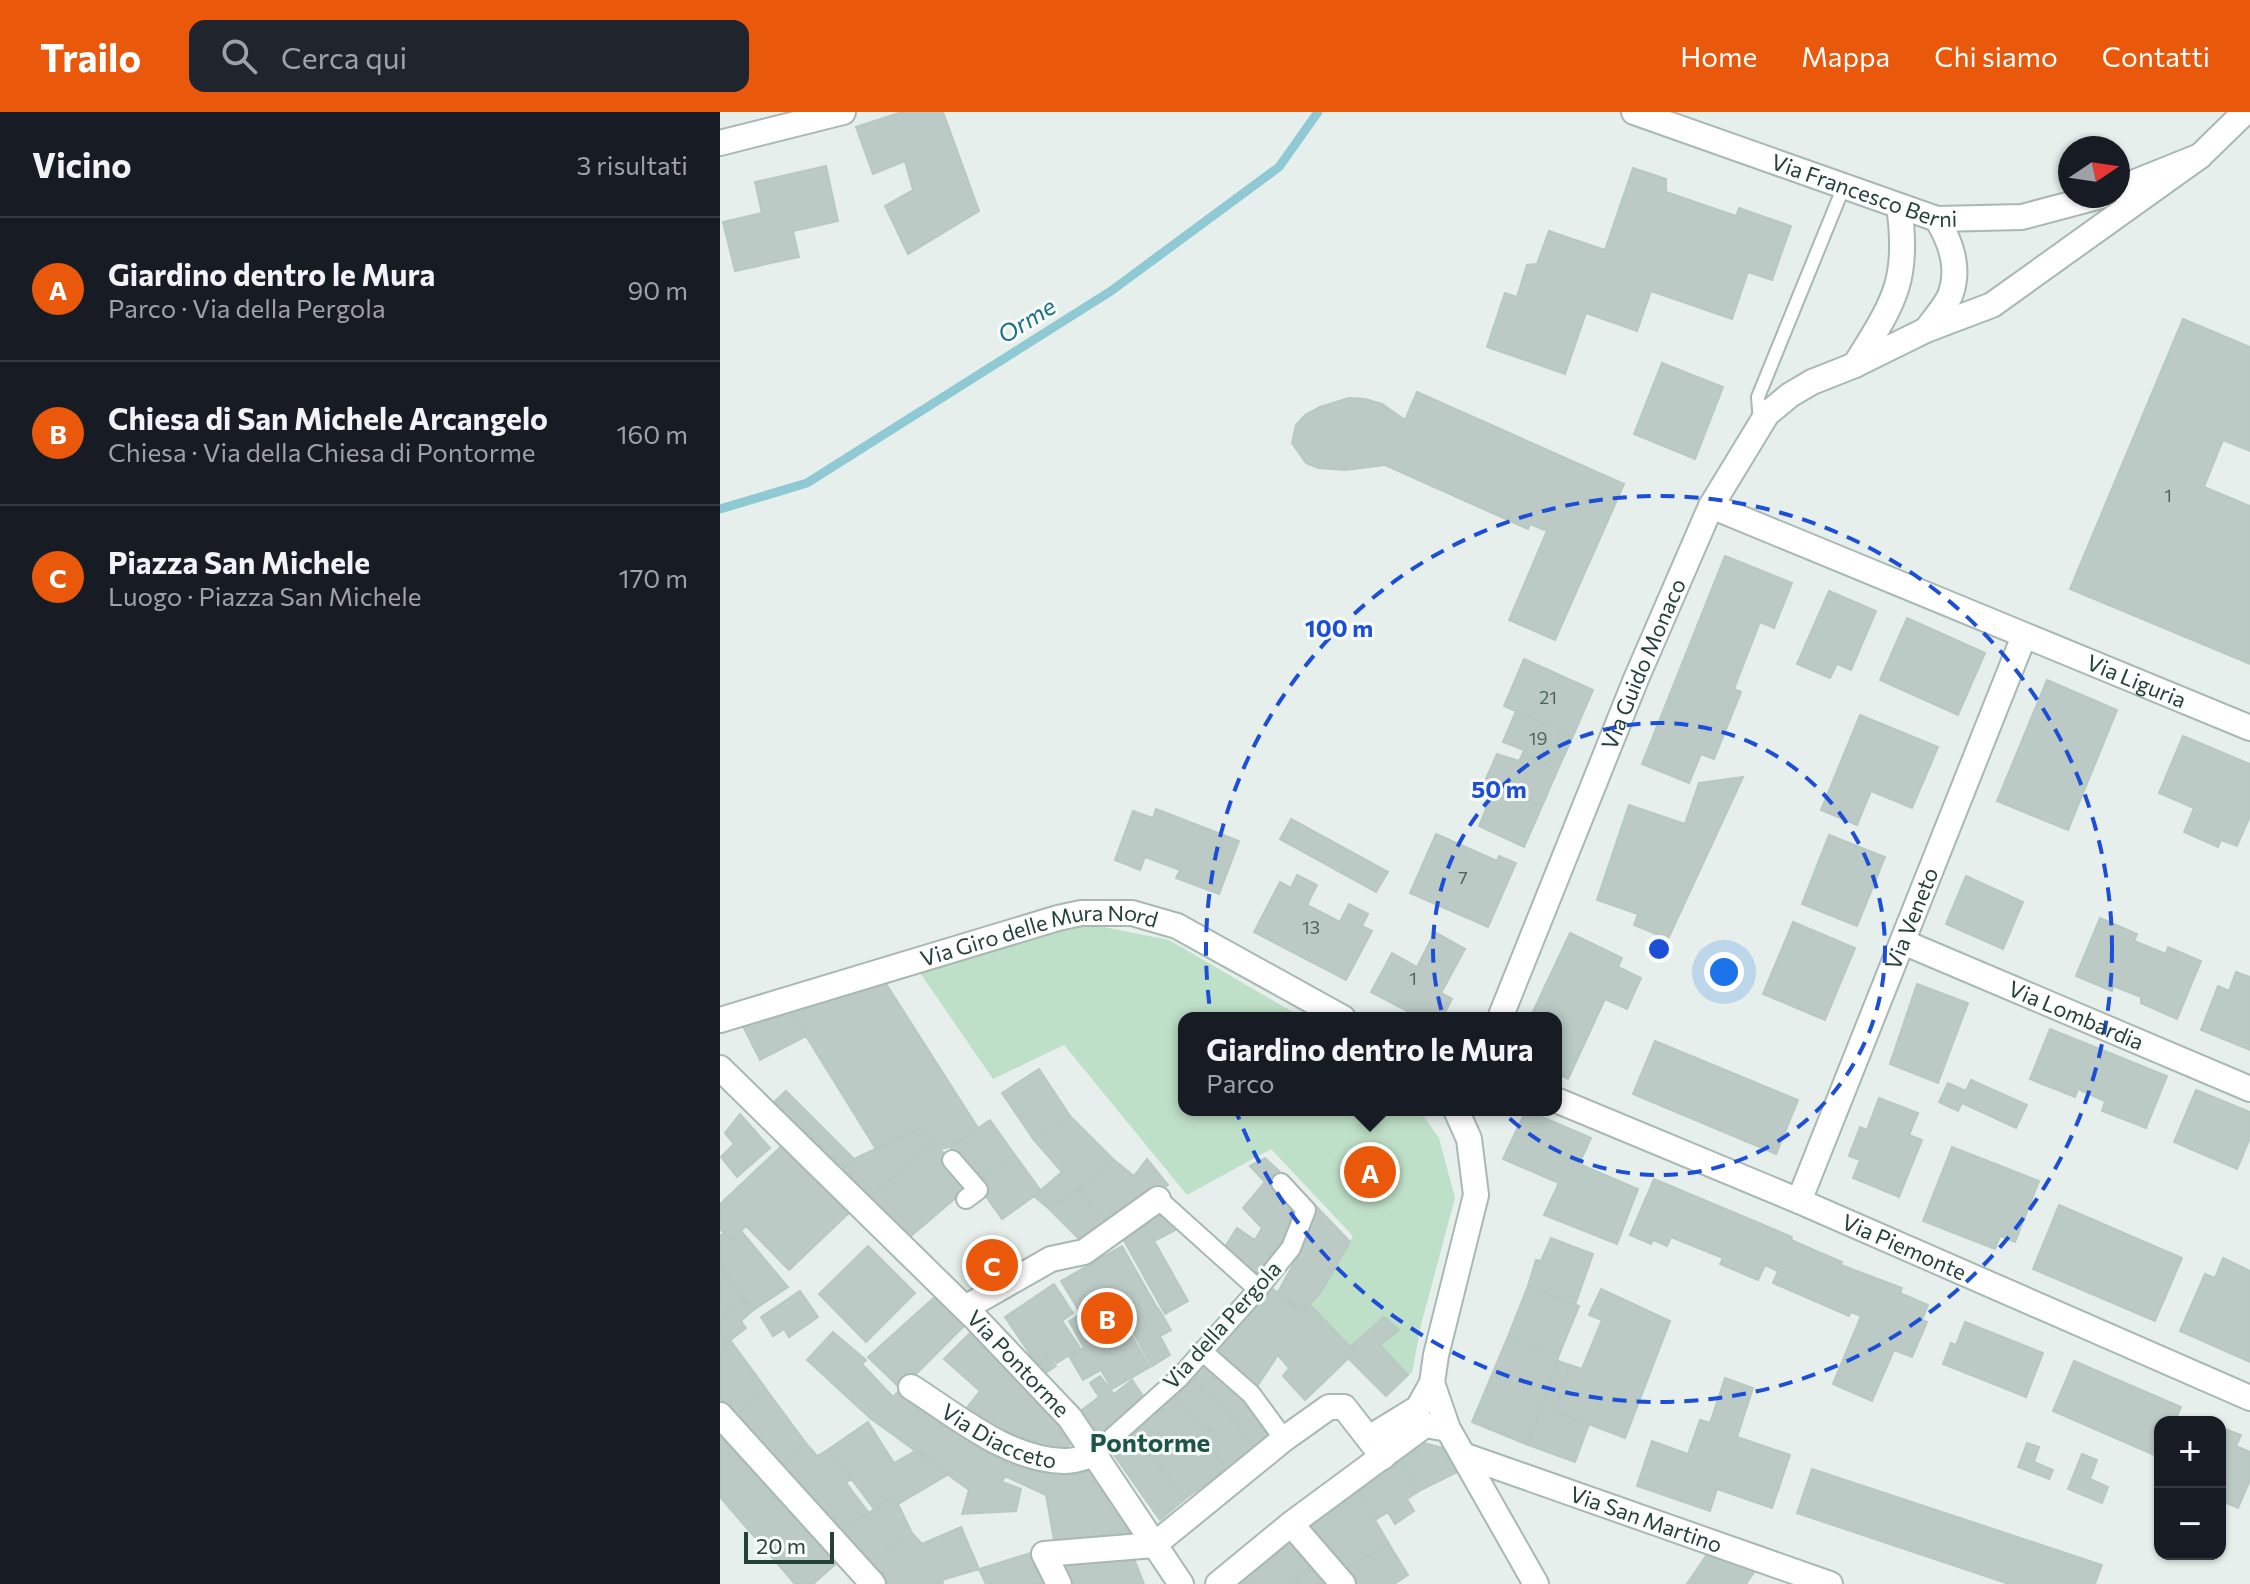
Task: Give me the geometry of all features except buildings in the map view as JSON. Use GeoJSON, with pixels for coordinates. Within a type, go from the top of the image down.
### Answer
{"type":"FeatureCollection","features":[{"type":"Feature","properties":{"kind":"street"},"geometry":{"type":"LineString","coordinates":[[720,143],[843,112]]}},
{"type":"Feature","properties":{"kind":"street","name":"Via Francesco Berni"},"geometry":{"type":"LineString","coordinates":[[1634,112],[1937,219],[2022,217],[2058,207]]}},
{"type":"Feature","properties":{"kind":"street"},"geometry":{"type":"LineString","coordinates":[[2130,184],[2200,156],[2245,112]]}},
{"type":"Feature","properties":{"kind":"street","name":"Via Guido Monaco"},"geometry":{"type":"LineString","coordinates":[[1502,1012],[1636,679],[1711,506],[1767,414],[1812,382],[1926,330],[1992,305],[2200,156]]}},
{"type":"Feature","properties":{"kind":"street"},"geometry":{"type":"LineString","coordinates":[[1855,365],[1887,314],[1899,287],[1903,233],[1899,206]]}},
{"type":"Feature","properties":{"kind":"street","name":"Via Guido Monaco"},"geometry":{"type":"LineString","coordinates":[[1926,330],[1951,293],[1954,268],[1952,244],[1937,219]]}},
{"type":"Feature","properties":{"kind":"street","name":"Via Liguria"},"geometry":{"type":"LineString","coordinates":[[1711,506],[2250,728]]}},
{"type":"Feature","properties":{"kind":"street","name":"Via Veneto"},"geometry":{"type":"LineString","coordinates":[[1799,1201],[2024,636]]}},
{"type":"Feature","properties":{"kind":"street","name":"Via Giro delle Mura Nord"},"geometry":{"type":"LineString","coordinates":[[720,1020],[1058,918],[1102,911],[1132,913],[1177,926],[1332,1012]]}},
{"type":"Feature","properties":{"kind":"street","name":"Via Lombardia"},"geometry":{"type":"LineString","coordinates":[[1903,942],[2250,1089]]}},
{"type":"Feature","properties":{"kind":"street","name":"Via Pontorme"},"geometry":{"type":"LineString","coordinates":[[720,1068],[965,1308],[1070,1418],[1181,1584]]}},
{"type":"Feature","properties":{"kind":"street","name":"Via Piemonte"},"geometry":{"type":"LineString","coordinates":[[1562,1102],[1799,1201],[2250,1398]]}},
{"type":"Feature","properties":{"kind":"street"},"geometry":{"type":"LineString","coordinates":[[1218,1584],[1376,1448],[1418,1408],[1432,1383],[1436,1355],[1476,1195],[1469,1139],[1459,1116]]}},
{"type":"Feature","properties":{"kind":"street"},"geometry":{"type":"LineString","coordinates":[[952,1160],[978,1190],[966,1199]]}},
{"type":"Feature","properties":{"kind":"street","name":"Via della Pergola"},"geometry":{"type":"LineString","coordinates":[[1094,1454],[1179,1378],[1291,1248],[1306,1210],[1281,1183]]}},
{"type":"Feature","properties":{"kind":"street"},"geometry":{"type":"LineString","coordinates":[[965,1308],[1029,1269],[1051,1259],[1084,1252],[1158,1199],[1258,1289]]}},
{"type":"Feature","properties":{"kind":"street"},"geometry":{"type":"LineString","coordinates":[[1202,1351],[1251,1394],[1284,1439]]}},
{"type":"Feature","properties":{"kind":"street"},"geometry":{"type":"LineString","coordinates":[[1432,1383],[1448,1429],[1536,1584]]}},
{"type":"Feature","properties":{"kind":"street","name":"Via Diacceto"},"geometry":{"type":"LineString","coordinates":[[911,1387],[1027,1456],[1066,1462],[1094,1454]]}},
{"type":"Feature","properties":{"kind":"street"},"geometry":{"type":"LineString","coordinates":[[1059,1584],[1044,1554],[1154,1545],[1284,1439],[1329,1407],[1344,1407],[1376,1448]]}},
{"type":"Feature","properties":{"kind":"street"},"geometry":{"type":"LineString","coordinates":[[720,1415],[873,1584]]}},
{"type":"Feature","properties":{"kind":"street"},"geometry":{"type":"LineString","coordinates":[[1376,1448],[1425,1425],[1448,1429]]}},
{"type":"Feature","properties":{"kind":"street","name":"Via San Martino"},"geometry":{"type":"LineString","coordinates":[[1463,1455],[1830,1584]]}},
{"type":"Feature","properties":{"kind":"street"},"geometry":{"type":"LineString","coordinates":[[1291,1524],[1343,1584]]}},
{"type":"Feature","properties":{"kind":"lane"},"geometry":{"type":"LineString","coordinates":[[1761,426],[1758,397],[1844,186]]}},
{"type":"Feature","properties":{"kind":"green space"},"geometry":{"type":"Polygon","coordinates":[[[1089,924],[1169,940],[1293,1012],[1178,1012],[1178,1116],[1423,1116],[1439,1138],[1455,1198],[1421,1325],[1412,1373],[1408,1375],[1380,1345],[1399,1330],[1385,1317],[1350,1347],[1309,1305],[1321,1291],[1353,1236],[1271,1149],[1187,1195],[1064,1045],[993,1079],[918,970],[1089,924]]]}},
{"type":"Feature","properties":{"kind":"waterway","name":"Orme"},"geometry":{"type":"LineString","coordinates":[[720,509],[807,483],[1111,291],[1279,167],[1318,112]]}},
{"type":"Feature","properties":{"kind":"place","name":"Giardino dentro le Mura"},"geometry":{"type":"Point","coordinates":[1370,1172]}},
{"type":"Feature","properties":{"kind":"place","name":"Piazza San Michele"},"geometry":{"type":"Point","coordinates":[992,1265]}},
{"type":"Feature","properties":{"kind":"place","name":"Chiesa di San Michele Arcangelo"},"geometry":{"type":"Point","coordinates":[1107,1318]}},
{"type":"Feature","properties":{"kind":"district","name":"Pontorme"},"geometry":{"type":"Point","coordinates":[1150,1443]}}]}
